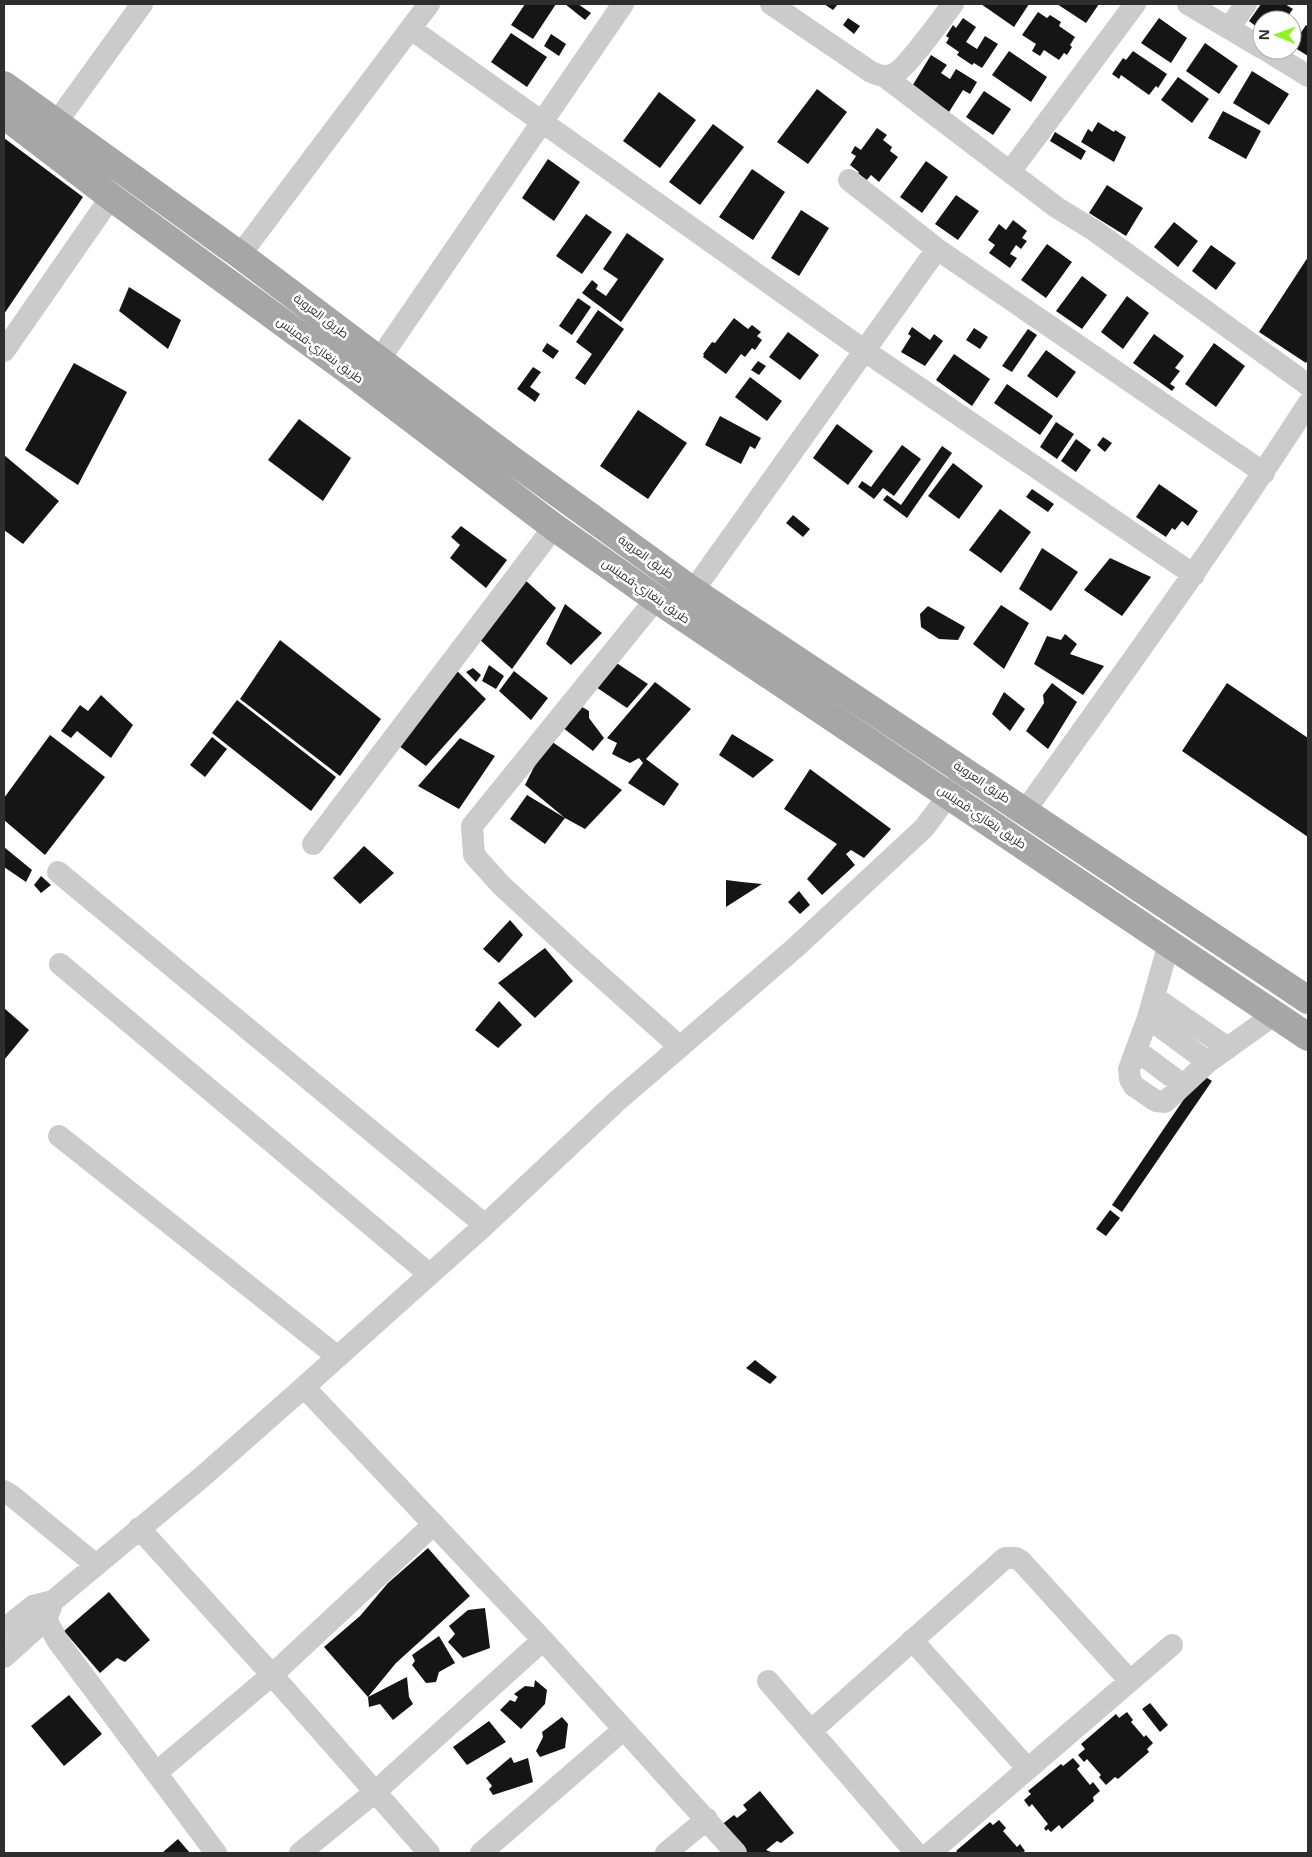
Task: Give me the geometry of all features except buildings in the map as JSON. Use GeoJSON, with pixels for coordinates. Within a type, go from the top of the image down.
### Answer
{"type":"FeatureCollection","features":[{"type":"Feature","properties":{"kind":"main road","name":"طريق العروبة"},"geometry":{"type":"LineString","coordinates":[[4,85],[240,254],[512,460],[693,591],[965,770],[1308,1000]]}},
{"type":"Feature","properties":{"kind":"main road","name":"طريق بنغازي-قمينس"},"geometry":{"type":"LineString","coordinates":[[4,115],[350,372],[554,527],[656,599],[949,794],[1308,1037]]}},
{"type":"Feature","properties":{"kind":"street"},"geometry":{"type":"LineString","coordinates":[[56,123],[142,4]]}},
{"type":"Feature","properties":{"kind":"street"},"geometry":{"type":"LineString","coordinates":[[240,254],[429,4]]}},
{"type":"Feature","properties":{"kind":"street"},"geometry":{"type":"LineString","coordinates":[[379,360],[623,4]]}},
{"type":"Feature","properties":{"kind":"street"},"geometry":{"type":"LineString","coordinates":[[771,4],[871,72],[884,76],[1056,207],[1095,231],[1308,385]]}},
{"type":"Feature","properties":{"kind":"street"},"geometry":{"type":"LineString","coordinates":[[884,76],[895,74],[907,62],[953,4]]}},
{"type":"Feature","properties":{"kind":"street"},"geometry":{"type":"LineString","coordinates":[[1010,172],[1135,4]]}},
{"type":"Feature","properties":{"kind":"street"},"geometry":{"type":"LineString","coordinates":[[1188,4],[1252,42]]}},
{"type":"Feature","properties":{"kind":"street"},"geometry":{"type":"LineString","coordinates":[[1229,28],[1246,4]]}},
{"type":"Feature","properties":{"kind":"street"},"geometry":{"type":"LineString","coordinates":[[410,29],[865,351],[1194,574]]}},
{"type":"Feature","properties":{"kind":"street"},"geometry":{"type":"LineString","coordinates":[[1282,60],[1308,76]]}},
{"type":"Feature","properties":{"kind":"street"},"geometry":{"type":"LineString","coordinates":[[849,180],[937,249],[1264,473]]}},
{"type":"Feature","properties":{"kind":"street"},"geometry":{"type":"LineString","coordinates":[[4,351],[112,197]]}},
{"type":"Feature","properties":{"kind":"street"},"geometry":{"type":"LineString","coordinates":[[693,591],[937,249]]}},
{"type":"Feature","properties":{"kind":"street"},"geometry":{"type":"LineString","coordinates":[[1025,811],[1194,574],[1264,473],[1308,404]]}},
{"type":"Feature","properties":{"kind":"street"},"geometry":{"type":"LineString","coordinates":[[313,844],[554,527]]}},
{"type":"Feature","properties":{"kind":"street"},"geometry":{"type":"LineString","coordinates":[[656,599],[472,826],[474,855],[502,885],[680,1047]]}},
{"type":"Feature","properties":{"kind":"street"},"geometry":{"type":"LineString","coordinates":[[4,1657],[46,1608],[202,1477],[304,1388],[484,1225],[617,1101],[796,948],[924,828],[965,770]]}},
{"type":"Feature","properties":{"kind":"street"},"geometry":{"type":"LineString","coordinates":[[58,872],[484,1225]]}},
{"type":"Feature","properties":{"kind":"street"},"geometry":{"type":"LineString","coordinates":[[1169,943],[1130,1070],[1130,1079],[1134,1086],[1156,1102],[1164,1102],[1208,1062],[1275,1014]]}},
{"type":"Feature","properties":{"kind":"street"},"geometry":{"type":"LineString","coordinates":[[60,964],[429,1274]]}},
{"type":"Feature","properties":{"kind":"street"},"geometry":{"type":"LineString","coordinates":[[1150,1007],[1228,1048]]}},
{"type":"Feature","properties":{"kind":"street"},"geometry":{"type":"LineString","coordinates":[[1150,1007],[1208,1062]]}},
{"type":"Feature","properties":{"kind":"street"},"geometry":{"type":"LineString","coordinates":[[1136,1050],[1183,1085]]}},
{"type":"Feature","properties":{"kind":"street"},"geometry":{"type":"LineString","coordinates":[[59,1136],[338,1357]]}},
{"type":"Feature","properties":{"kind":"street"},"geometry":{"type":"LineString","coordinates":[[304,1388],[543,1640],[736,1853]]}},
{"type":"Feature","properties":{"kind":"street"},"geometry":{"type":"LineString","coordinates":[[4,1491],[96,1565]]}},
{"type":"Feature","properties":{"kind":"street"},"geometry":{"type":"LineString","coordinates":[[156,1773],[272,1675],[434,1524]]}},
{"type":"Feature","properties":{"kind":"street"},"geometry":{"type":"LineString","coordinates":[[139,1528],[272,1675],[428,1853]]}},
{"type":"Feature","properties":{"kind":"street"},"geometry":{"type":"LineString","coordinates":[[811,1731],[1005,1558],[1016,1558],[1021,1561],[1130,1681]]}},
{"type":"Feature","properties":{"kind":"street"},"geometry":{"type":"LineString","coordinates":[[4,1630],[33,1606],[46,1608]]}},
{"type":"Feature","properties":{"kind":"street"},"geometry":{"type":"LineString","coordinates":[[46,1608],[57,1640],[216,1853]]}},
{"type":"Feature","properties":{"kind":"street"},"geometry":{"type":"LineString","coordinates":[[300,1853],[375,1792],[543,1640]]}},
{"type":"Feature","properties":{"kind":"street"},"geometry":{"type":"LineString","coordinates":[[912,1640],[1028,1769]]}},
{"type":"Feature","properties":{"kind":"street"},"geometry":{"type":"LineString","coordinates":[[930,1853],[1172,1645]]}},
{"type":"Feature","properties":{"kind":"street"},"geometry":{"type":"LineString","coordinates":[[768,1681],[916,1853]]}},
{"type":"Feature","properties":{"kind":"street"},"geometry":{"type":"LineString","coordinates":[[481,1853],[623,1730]]}},
{"type":"Feature","properties":{"kind":"street"},"geometry":{"type":"LineString","coordinates":[[666,1853],[707,1819]]}}]}
